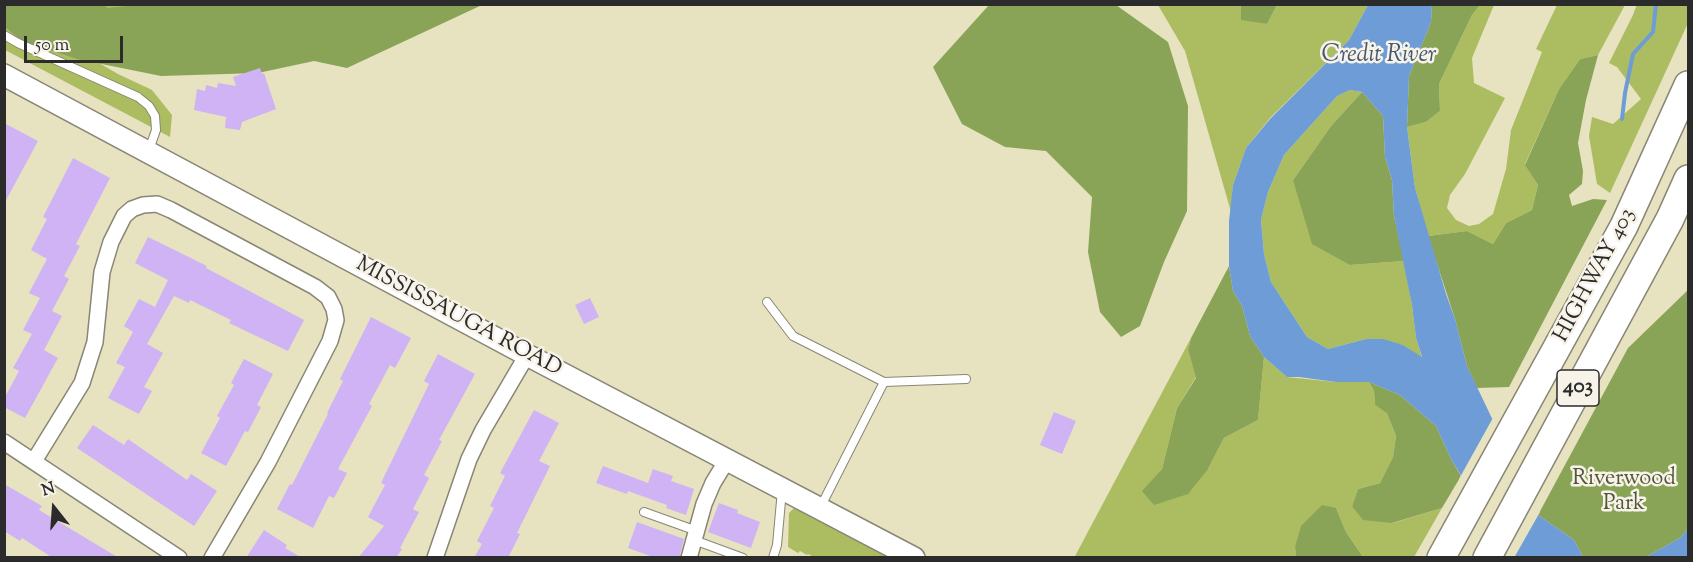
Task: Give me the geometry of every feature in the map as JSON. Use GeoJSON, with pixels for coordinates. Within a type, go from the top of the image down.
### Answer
{"type":"FeatureCollection","features":[{"type":"Feature","properties":{"kind":"highway","name":"HIGHWAY 403"},"geometry":{"type":"LineString","coordinates":[[1441,558],[1624,226],[1689,85]]}},
{"type":"Feature","properties":{"kind":"highway","name":"HIGHWAY 403"},"geometry":{"type":"LineString","coordinates":[[1486,558],[1670,219],[1689,179]]}},
{"type":"Feature","properties":{"kind":"main road","name":"MISSISSAUGA ROAD"},"geometry":{"type":"LineString","coordinates":[[4,75],[527,355],[914,558]]}},
{"type":"Feature","properties":{"kind":"street"},"geometry":{"type":"LineString","coordinates":[[34,461],[82,383],[95,342],[102,272],[111,242],[124,216],[132,209],[157,204],[315,287],[328,297],[334,309],[336,320],[330,341],[268,462],[212,558]]}},
{"type":"Feature","properties":{"kind":"street"},"geometry":{"type":"LineString","coordinates":[[435,558],[474,449],[527,355]]}},
{"type":"Feature","properties":{"kind":"street"},"geometry":{"type":"LineString","coordinates":[[4,442],[179,558]]}},
{"type":"Feature","properties":{"kind":"street"},"geometry":{"type":"LineString","coordinates":[[689,558],[708,493],[727,460]]}},
{"type":"Feature","properties":{"kind":"lane"},"geometry":{"type":"LineString","coordinates":[[4,35],[138,97],[149,106],[155,117],[156,130],[148,152]]}},
{"type":"Feature","properties":{"kind":"lane"},"geometry":{"type":"LineString","coordinates":[[767,302],[793,336],[884,382],[966,379]]}},
{"type":"Feature","properties":{"kind":"lane"},"geometry":{"type":"LineString","coordinates":[[820,508],[884,382]]}},
{"type":"Feature","properties":{"kind":"lane"},"geometry":{"type":"LineString","coordinates":[[773,558],[777,545],[782,488]]}},
{"type":"Feature","properties":{"kind":"lane"},"geometry":{"type":"LineString","coordinates":[[644,512],[742,558]]}},
{"type":"Feature","properties":{"kind":"green space"},"geometry":{"type":"Polygon","coordinates":[[[104,4],[107,8],[146,4],[482,5],[347,68],[314,61],[258,73],[161,76],[77,59],[22,41],[5,27],[4,5],[104,4]]]}},
{"type":"Feature","properties":{"kind":"green space"},"geometry":{"type":"Polygon","coordinates":[[[1241,4],[1277,5],[1267,24],[1241,20],[1241,4]]]}},
{"type":"Feature","properties":{"kind":"green space"},"geometry":{"type":"Polygon","coordinates":[[[1637,4],[1688,5],[1688,23],[1610,193],[1597,184],[1589,136],[1592,117],[1613,124],[1641,99],[1617,67],[1609,63],[1637,4]]]}},
{"type":"Feature","properties":{"kind":"green space"},"geometry":{"type":"Polygon","coordinates":[[[4,5],[194,5],[85,55],[152,90],[172,115],[170,137],[5,50],[4,5]]]}},
{"type":"Feature","properties":{"kind":"green space"},"geometry":{"type":"Polygon","coordinates":[[[989,5],[1116,5],[1168,42],[1188,106],[1187,211],[1164,262],[1140,326],[1121,337],[1100,312],[1088,252],[1092,197],[1046,151],[1005,147],[962,124],[933,67],[989,5]]]}},
{"type":"Feature","properties":{"kind":"green space"},"geometry":{"type":"Polygon","coordinates":[[[1158,5],[1241,5],[1242,19],[1267,24],[1277,5],[1368,5],[1349,40],[1270,118],[1246,148],[1233,185],[1231,212],[1185,51],[1158,5]]]}},
{"type":"Feature","properties":{"kind":"green space"},"geometry":{"type":"Polygon","coordinates":[[[1432,5],[1480,5],[1472,15],[1439,84],[1440,111],[1426,122],[1407,127],[1409,76],[1431,22],[1432,5]]]}},
{"type":"Feature","properties":{"kind":"green space"},"geometry":{"type":"Polygon","coordinates":[[[1480,5],[1494,5],[1472,58],[1474,83],[1505,98],[1465,174],[1450,195],[1447,208],[1456,220],[1469,226],[1479,224],[1493,214],[1506,169],[1511,130],[1542,52],[1536,49],[1557,5],[1625,5],[1598,55],[1580,59],[1559,89],[1525,164],[1538,185],[1532,210],[1506,223],[1493,244],[1467,231],[1428,236],[1415,188],[1407,127],[1426,122],[1440,111],[1439,84],[1472,15],[1480,5]]]}},
{"type":"Feature","properties":{"kind":"green space"},"geometry":{"type":"Polygon","coordinates":[[[1598,55],[1578,143],[1583,171],[1582,184],[1569,195],[1572,206],[1593,199],[1607,200],[1509,387],[1477,388],[1467,366],[1455,319],[1428,236],[1467,231],[1493,244],[1506,223],[1532,210],[1538,185],[1525,165],[1559,89],[1580,59],[1598,55]]]}},
{"type":"Feature","properties":{"kind":"green space"},"geometry":{"type":"Polygon","coordinates":[[[1350,90],[1362,92],[1331,126],[1293,180],[1350,265],[1404,261],[1416,338],[1422,358],[1403,345],[1366,339],[1328,349],[1307,337],[1271,282],[1264,254],[1261,220],[1268,192],[1284,155],[1337,96],[1350,90]]]}},
{"type":"Feature","properties":{"kind":"green space"},"geometry":{"type":"Polygon","coordinates":[[[1362,92],[1383,116],[1385,157],[1392,180],[1394,216],[1404,261],[1350,265],[1312,244],[1293,180],[1331,126],[1362,92]]]}},
{"type":"Feature","properties":{"kind":"green space"},"geometry":{"type":"Polygon","coordinates":[[[1229,266],[1233,291],[1242,306],[1250,336],[1264,357],[1258,420],[1224,438],[1208,469],[1188,494],[1154,505],[1142,491],[1162,469],[1177,408],[1196,378],[1188,350],[1191,338],[1229,266]]]}},
{"type":"Feature","properties":{"kind":"green space","name":"Riverwood Park"},"geometry":{"type":"Polygon","coordinates":[[[1688,290],[1688,529],[1680,538],[1646,557],[1583,557],[1574,540],[1538,515],[1628,348],[1688,290]]]}},
{"type":"Feature","properties":{"kind":"green space"},"geometry":{"type":"Polygon","coordinates":[[[1191,338],[1188,350],[1196,377],[1177,408],[1162,469],[1143,491],[1208,469],[1224,438],[1258,420],[1264,357],[1287,377],[1336,382],[1369,382],[1374,391],[1375,405],[1387,412],[1396,436],[1393,457],[1380,483],[1358,489],[1352,506],[1393,523],[1442,508],[1414,557],[1363,557],[1346,532],[1336,508],[1295,547],[1296,557],[1074,558],[1191,338]]]}},
{"type":"Feature","properties":{"kind":"green space"},"geometry":{"type":"Polygon","coordinates":[[[1369,382],[1400,395],[1436,426],[1461,476],[1442,508],[1392,523],[1363,520],[1352,506],[1358,489],[1380,483],[1393,457],[1396,436],[1387,413],[1375,405],[1374,391],[1369,382]]]}},
{"type":"Feature","properties":{"kind":"green space"},"geometry":{"type":"Polygon","coordinates":[[[1322,505],[1336,508],[1346,532],[1363,557],[1296,557],[1295,547],[1301,526],[1322,505]]]}},
{"type":"Feature","properties":{"kind":"green space"},"geometry":{"type":"Polygon","coordinates":[[[794,508],[889,557],[814,557],[800,551],[798,553],[788,547],[789,513],[794,508]]]}},
{"type":"Feature","properties":{"kind":"water","name":"Credit River"},"geometry":{"type":"Polygon","coordinates":[[[1368,5],[1432,5],[1431,22],[1409,76],[1407,127],[1415,188],[1467,366],[1538,515],[1574,540],[1583,557],[1512,557],[1452,461],[1436,426],[1400,395],[1369,382],[1336,382],[1287,377],[1264,357],[1250,336],[1242,306],[1233,291],[1229,266],[1229,221],[1233,185],[1246,148],[1270,119],[1349,40],[1368,5]],[[1350,90],[1337,96],[1284,155],[1268,192],[1261,220],[1264,254],[1271,282],[1307,337],[1328,349],[1366,339],[1383,339],[1403,345],[1422,357],[1416,338],[1412,305],[1394,216],[1392,180],[1385,157],[1383,116],[1362,92],[1350,90]]]}},
{"type":"Feature","properties":{"kind":"water"},"geometry":{"type":"Polygon","coordinates":[[[1688,529],[1688,557],[1646,557],[1680,538],[1688,529]]]}},
{"type":"Feature","properties":{"kind":"pier"},"geometry":{"type":"Polygon","coordinates":[[[1494,416],[1540,512],[1514,558],[1509,558],[1459,479],[1494,416]]]}},
{"type":"Feature","properties":{"kind":"building"},"geometry":{"type":"Polygon","coordinates":[[[260,68],[262,74],[264,73],[276,109],[242,122],[240,130],[225,128],[226,117],[194,110],[197,89],[205,91],[206,85],[217,88],[218,83],[236,86],[233,77],[260,68]]]}},
{"type":"Feature","properties":{"kind":"building"},"geometry":{"type":"Polygon","coordinates":[[[4,123],[38,141],[4,204],[4,123]]]}},
{"type":"Feature","properties":{"kind":"building"},"geometry":{"type":"Polygon","coordinates":[[[73,158],[110,178],[76,244],[80,246],[64,276],[69,279],[52,311],[62,316],[44,350],[58,358],[25,418],[4,407],[4,399],[19,371],[13,368],[32,334],[23,330],[40,298],[29,293],[47,259],[31,250],[47,219],[43,217],[73,158]]]}},
{"type":"Feature","properties":{"kind":"building"},"geometry":{"type":"Polygon","coordinates":[[[148,237],[207,266],[206,268],[304,320],[288,351],[229,323],[231,320],[190,300],[189,303],[174,296],[147,344],[163,353],[144,387],[152,391],[139,414],[108,398],[125,367],[116,363],[133,332],[124,326],[139,299],[155,307],[168,280],[135,263],[148,237]]]}},
{"type":"Feature","properties":{"kind":"building"},"geometry":{"type":"Polygon","coordinates":[[[590,298],[599,317],[584,324],[575,305],[590,298]]]}},
{"type":"Feature","properties":{"kind":"building"},"geometry":{"type":"Polygon","coordinates":[[[371,317],[411,338],[395,368],[390,365],[369,404],[372,406],[338,469],[347,473],[334,498],[329,496],[313,528],[277,509],[290,484],[292,485],[328,414],[343,381],[340,379],[371,317]]]}},
{"type":"Feature","properties":{"kind":"building"},"geometry":{"type":"Polygon","coordinates":[[[438,354],[475,374],[439,440],[442,441],[424,475],[429,478],[413,509],[419,512],[400,548],[402,549],[396,558],[358,558],[384,526],[368,517],[385,485],[381,483],[429,384],[424,381],[438,354]]]}},
{"type":"Feature","properties":{"kind":"building"},"geometry":{"type":"Polygon","coordinates":[[[244,359],[273,374],[257,405],[261,407],[226,466],[201,453],[220,418],[217,416],[234,385],[231,383],[244,359]]]}},
{"type":"Feature","properties":{"kind":"building"},"geometry":{"type":"Polygon","coordinates":[[[534,410],[559,423],[539,461],[550,466],[517,533],[520,534],[508,558],[474,558],[482,544],[477,541],[494,508],[490,506],[505,476],[500,473],[534,410]]]}},
{"type":"Feature","properties":{"kind":"building"},"geometry":{"type":"Polygon","coordinates":[[[1054,412],[1076,421],[1062,454],[1040,445],[1054,412]]]}},
{"type":"Feature","properties":{"kind":"building"},"geometry":{"type":"Polygon","coordinates":[[[93,425],[124,445],[128,439],[187,480],[191,474],[217,491],[194,526],[77,448],[93,425]]]}},
{"type":"Feature","properties":{"kind":"building"},"geometry":{"type":"Polygon","coordinates":[[[603,466],[648,483],[653,469],[673,476],[671,481],[694,489],[686,515],[666,508],[667,505],[628,491],[627,494],[596,483],[603,466]]]}},
{"type":"Feature","properties":{"kind":"building"},"geometry":{"type":"Polygon","coordinates":[[[4,484],[42,506],[39,510],[119,558],[53,558],[22,538],[20,541],[4,531],[4,484]]]}},
{"type":"Feature","properties":{"kind":"building"},"geometry":{"type":"Polygon","coordinates":[[[719,503],[760,522],[751,548],[708,532],[719,503]]]}},
{"type":"Feature","properties":{"kind":"building"},"geometry":{"type":"Polygon","coordinates":[[[637,522],[684,539],[679,558],[656,558],[628,548],[637,522]]]}},
{"type":"Feature","properties":{"kind":"building"},"geometry":{"type":"Polygon","coordinates":[[[264,530],[287,545],[285,548],[302,558],[246,558],[264,530]]]}},
{"type":"Feature","properties":{"kind":"waterway"},"geometry":{"type":"LineString","coordinates":[[1622,119],[1633,54],[1653,32],[1656,4]]}}]}
